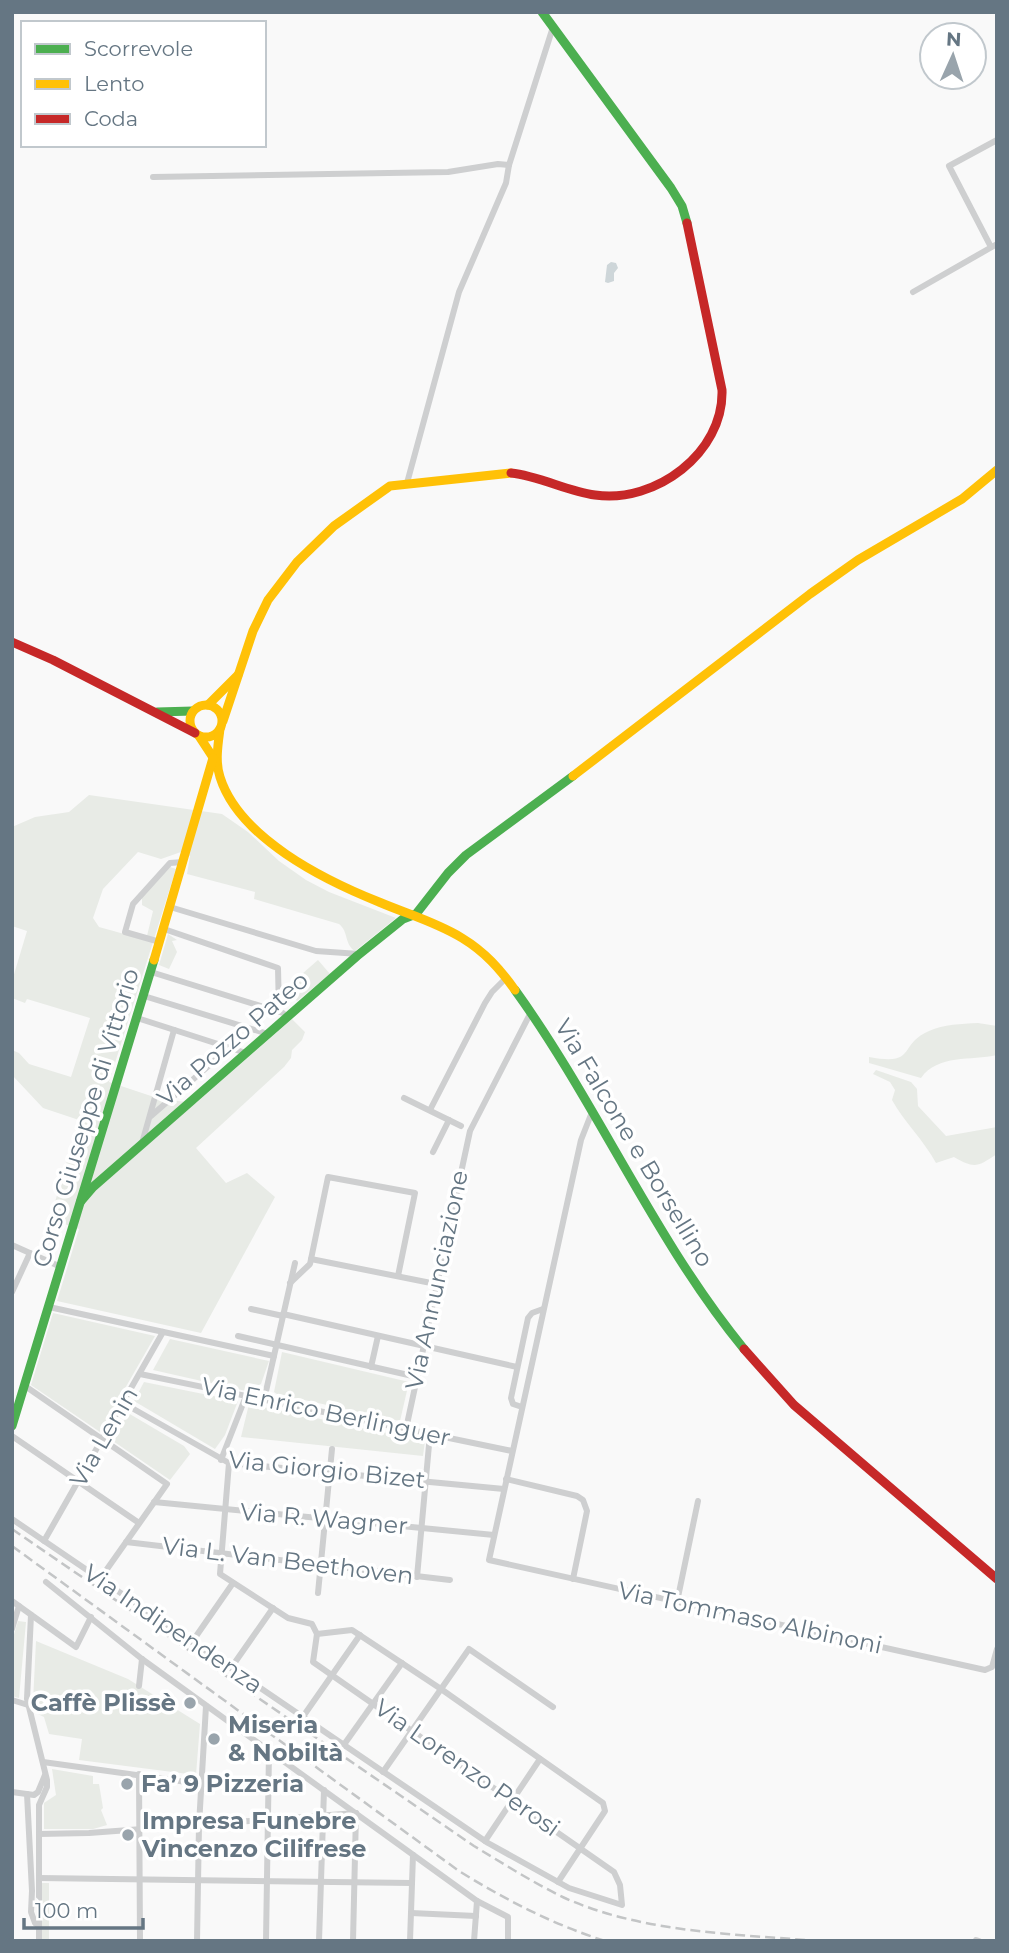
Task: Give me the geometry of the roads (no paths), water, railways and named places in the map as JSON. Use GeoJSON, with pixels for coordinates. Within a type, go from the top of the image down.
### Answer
{"type":"FeatureCollection","features":[{"type":"Feature","properties":{"kind":"street","name":"Via Falcone e Borsellino"},"geometry":{"type":"LineString","coordinates":[[216,762],[221,725],[258,619],[272,590],[286,573],[355,509],[374,495],[390,486],[407,483],[510,473],[533,476],[596,495],[617,496],[635,492],[656,485],[685,467],[703,447],[719,417],[721,380],[682,206],[542,12]]}},
{"type":"Feature","properties":{"kind":"street"},"geometry":{"type":"LineString","coordinates":[[407,483],[459,292],[506,183],[509,165],[553,27]]}},
{"type":"Feature","properties":{"kind":"street"},"geometry":{"type":"LineString","coordinates":[[913,292],[994,246],[949,166],[997,140]]}},
{"type":"Feature","properties":{"kind":"street"},"geometry":{"type":"LineString","coordinates":[[153,177],[448,172],[509,165]]}},
{"type":"Feature","properties":{"kind":"street"},"geometry":{"type":"LineString","coordinates":[[416,915],[447,873],[486,839],[616,744],[810,594],[858,560],[962,499],[997,470]]}},
{"type":"Feature","properties":{"kind":"street"},"geometry":{"type":"LineString","coordinates":[[12,642],[197,734],[213,736],[221,725],[217,709],[208,705]]}},
{"type":"Feature","properties":{"kind":"street"},"geometry":{"type":"LineString","coordinates":[[197,734],[190,720],[193,711],[208,705],[240,674]]}},
{"type":"Feature","properties":{"kind":"street"},"geometry":{"type":"LineString","coordinates":[[154,712],[193,711]]}},
{"type":"Feature","properties":{"kind":"street","name":"Via Falcone e Borsellino"},"geometry":{"type":"LineString","coordinates":[[197,734],[216,762],[222,783],[238,811],[272,842],[303,865],[335,881],[378,902],[446,928],[494,962],[531,1012],[697,1285],[764,1375],[794,1405],[997,1579]]}},
{"type":"Feature","properties":{"kind":"street","name":"Corso Giuseppe di Vittorio"},"geometry":{"type":"LineString","coordinates":[[12,1426],[183,862],[216,762]]}},
{"type":"Feature","properties":{"kind":"street","name":"Corso Giuseppe di Vittorio"},"geometry":{"type":"LineString","coordinates":[[160,942],[125,932],[132,907],[170,863],[183,862]]}},
{"type":"Feature","properties":{"kind":"street"},"geometry":{"type":"LineString","coordinates":[[170,907],[316,951],[359,954]]}},
{"type":"Feature","properties":{"kind":"street","name":"Via Pozzo Pateo"},"geometry":{"type":"LineString","coordinates":[[81,1201],[93,1187],[268,1034],[284,1014],[403,919],[416,915]]}},
{"type":"Feature","properties":{"kind":"street"},"geometry":{"type":"LineString","coordinates":[[151,972],[284,1014],[278,968],[164,929]]}},
{"type":"Feature","properties":{"kind":"street"},"geometry":{"type":"LineString","coordinates":[[430,1110],[485,1003],[506,978]]}},
{"type":"Feature","properties":{"kind":"street"},"geometry":{"type":"LineString","coordinates":[[144,996],[268,1034]]}},
{"type":"Feature","properties":{"kind":"street","name":"Via Annunciazione"},"geometry":{"type":"LineString","coordinates":[[406,1429],[470,1131],[531,1012]]}},
{"type":"Feature","properties":{"kind":"street"},"geometry":{"type":"LineString","coordinates":[[137,1018],[246,1053]]}},
{"type":"Feature","properties":{"kind":"street"},"geometry":{"type":"LineString","coordinates":[[142,1144],[174,1030]]}},
{"type":"Feature","properties":{"kind":"street","name":"Via Pozzo Pateo"},"geometry":{"type":"LineString","coordinates":[[149,1117],[229,1048]]}},
{"type":"Feature","properties":{"kind":"street"},"geometry":{"type":"LineString","coordinates":[[404,1098],[461,1126]]}},
{"type":"Feature","properties":{"kind":"street"},"geometry":{"type":"LineString","coordinates":[[494,1535],[581,1140],[592,1112]]}},
{"type":"Feature","properties":{"kind":"street"},"geometry":{"type":"LineString","coordinates":[[433,1152],[449,1120]]}},
{"type":"Feature","properties":{"kind":"street"},"geometry":{"type":"LineString","coordinates":[[290,1283],[310,1264],[328,1177],[415,1193],[398,1276]]}},
{"type":"Feature","properties":{"kind":"street"},"geometry":{"type":"LineString","coordinates":[[12,1245],[61,1267]]}},
{"type":"Feature","properties":{"kind":"street"},"geometry":{"type":"LineString","coordinates":[[12,1292],[30,1253]]}},
{"type":"Feature","properties":{"kind":"street"},"geometry":{"type":"LineString","coordinates":[[311,1259],[436,1284]]}},
{"type":"Feature","properties":{"kind":"street"},"geometry":{"type":"LineString","coordinates":[[264,1400],[295,1263]]}},
{"type":"Feature","properties":{"kind":"street"},"geometry":{"type":"LineString","coordinates":[[49,1307],[274,1356]]}},
{"type":"Feature","properties":{"kind":"street"},"geometry":{"type":"LineString","coordinates":[[251,1309],[517,1367]]}},
{"type":"Feature","properties":{"kind":"street"},"geometry":{"type":"LineString","coordinates":[[522,1406],[510,1401],[517,1367],[528,1318],[532,1313],[543,1309]]}},
{"type":"Feature","properties":{"kind":"street","name":"Via Lenin"},"geometry":{"type":"LineString","coordinates":[[44,1541],[163,1332]]}},
{"type":"Feature","properties":{"kind":"street"},"geometry":{"type":"LineString","coordinates":[[238,1336],[417,1377]]}},
{"type":"Feature","properties":{"kind":"street"},"geometry":{"type":"LineString","coordinates":[[371,1367],[378,1336]]}},
{"type":"Feature","properties":{"kind":"street","name":"Via Enrico Berlinguer"},"geometry":{"type":"LineString","coordinates":[[140,1374],[512,1451]]}},
{"type":"Feature","properties":{"kind":"street"},"geometry":{"type":"LineString","coordinates":[[25,1385],[167,1484],[100,1579]]}},
{"type":"Feature","properties":{"kind":"street"},"geometry":{"type":"LineString","coordinates":[[220,1460],[246,1396]]}},
{"type":"Feature","properties":{"kind":"street","name":"Via Giorgio Bizet"},"geometry":{"type":"LineString","coordinates":[[123,1403],[229,1463],[504,1489]]}},
{"type":"Feature","properties":{"kind":"street"},"geometry":{"type":"LineString","coordinates":[[417,1577],[430,1434]]}},
{"type":"Feature","properties":{"kind":"street"},"geometry":{"type":"LineString","coordinates":[[12,1436],[139,1523]]}},
{"type":"Feature","properties":{"kind":"street"},"geometry":{"type":"LineString","coordinates":[[318,1593],[332,1450]]}},
{"type":"Feature","properties":{"kind":"street"},"geometry":{"type":"LineString","coordinates":[[229,1463],[220,1574],[292,1620],[312,1624],[317,1633],[347,1629],[360,1635],[603,1803],[605,1808],[558,1882]]}},
{"type":"Feature","properties":{"kind":"street"},"geometry":{"type":"LineString","coordinates":[[506,1479],[577,1496],[583,1500],[587,1511],[573,1579]]}},
{"type":"Feature","properties":{"kind":"street"},"geometry":{"type":"LineString","coordinates":[[677,1602],[698,1501]]}},
{"type":"Feature","properties":{"kind":"street","name":"Via R. Wagner"},"geometry":{"type":"LineString","coordinates":[[154,1502],[494,1535]]}},
{"type":"Feature","properties":{"kind":"street","name":"Via Indipendenza"},"geometry":{"type":"LineString","coordinates":[[12,1519],[485,1841],[558,1882],[622,1905]]}},
{"type":"Feature","properties":{"kind":"street","name":"Via Tommaso Albinoni"},"geometry":{"type":"LineString","coordinates":[[494,1535],[489,1560],[985,1670],[992,1667],[997,1649]]}},
{"type":"Feature","properties":{"kind":"street","name":"Via L. Van Beethoven"},"geometry":{"type":"LineString","coordinates":[[126,1542],[450,1580]]}},
{"type":"Feature","properties":{"kind":"street","name":"Via Indipendenza"},"geometry":{"type":"LineString","coordinates":[[46,1582],[142,1659],[269,1752],[477,1901],[508,1917],[508,1941]]}},
{"type":"Feature","properties":{"kind":"street"},"geometry":{"type":"LineString","coordinates":[[192,1642],[233,1583]]}},
{"type":"Feature","properties":{"kind":"street"},"geometry":{"type":"LineString","coordinates":[[12,1629],[15,1604],[76,1647],[91,1617]]}},
{"type":"Feature","properties":{"kind":"street"},"geometry":{"type":"LineString","coordinates":[[231,1668],[273,1608]]}},
{"type":"Feature","properties":{"kind":"street"},"geometry":{"type":"LineString","coordinates":[[31,1615],[28,1705],[47,1785],[39,1805],[39,1941]]}},
{"type":"Feature","properties":{"kind":"street","name":"Via Lorenzo Perosi"},"geometry":{"type":"LineString","coordinates":[[317,1633],[313,1662],[614,1872],[620,1885],[622,1905]]}},
{"type":"Feature","properties":{"kind":"street"},"geometry":{"type":"LineString","coordinates":[[302,1718],[360,1635]]}},
{"type":"Feature","properties":{"kind":"street"},"geometry":{"type":"LineString","coordinates":[[383,1772],[469,1649],[553,1707]]}},
{"type":"Feature","properties":{"kind":"street","name":"Via Indipendenza"},"geometry":{"type":"LineString","coordinates":[[138,1686],[142,1659]]}},
{"type":"Feature","properties":{"kind":"street"},"geometry":{"type":"LineString","coordinates":[[343,1746],[402,1663]]}},
{"type":"Feature","properties":{"kind":"street"},"geometry":{"type":"LineString","coordinates":[[12,1700],[28,1705]]}},
{"type":"Feature","properties":{"kind":"street"},"geometry":{"type":"LineString","coordinates":[[197,1941],[199,1825],[206,1706]]}},
{"type":"Feature","properties":{"kind":"street"},"geometry":{"type":"LineString","coordinates":[[266,1941],[269,1752]]}},
{"type":"Feature","properties":{"kind":"street"},"geometry":{"type":"LineString","coordinates":[[485,1841],[540,1759]]}},
{"type":"Feature","properties":{"kind":"street"},"geometry":{"type":"LineString","coordinates":[[43,1762],[201,1784],[269,1787]]}},
{"type":"Feature","properties":{"kind":"street"},"geometry":{"type":"LineString","coordinates":[[12,1792],[34,1795],[46,1773]]}},
{"type":"Feature","properties":{"kind":"street"},"geometry":{"type":"LineString","coordinates":[[139,1774],[140,1941]]}},
{"type":"Feature","properties":{"kind":"street"},"geometry":{"type":"LineString","coordinates":[[319,1941],[324,1790]]}},
{"type":"Feature","properties":{"kind":"street"},"geometry":{"type":"LineString","coordinates":[[27,1794],[31,1912],[39,1926]]}},
{"type":"Feature","properties":{"kind":"street"},"geometry":{"type":"LineString","coordinates":[[39,1834],[356,1813],[353,1941]]}},
{"type":"Feature","properties":{"kind":"street"},"geometry":{"type":"LineString","coordinates":[[410,1941],[413,1855]]}},
{"type":"Feature","properties":{"kind":"street"},"geometry":{"type":"LineString","coordinates":[[39,1878],[412,1882]]}},
{"type":"Feature","properties":{"kind":"street"},"geometry":{"type":"LineString","coordinates":[[474,1941],[477,1901]]}},
{"type":"Feature","properties":{"kind":"street"},"geometry":{"type":"LineString","coordinates":[[411,1913],[476,1916]]}},
{"type":"Feature","properties":{"kind":"railway"},"geometry":{"type":"LineString","coordinates":[[12,1529],[474,1846],[555,1893],[597,1910],[659,1925],[723,1934],[819,1941]]}},
{"type":"Feature","properties":{"kind":"railway"},"geometry":{"type":"LineString","coordinates":[[12,1546],[459,1871],[530,1910],[605,1941]]}},
{"type":"Feature","properties":{"kind":"place","name":"Caffè Plissè"},"geometry":{"type":"Point","coordinates":[190,1703]}},
{"type":"Feature","properties":{"kind":"place","name":"Miseria & Nobiltà"},"geometry":{"type":"Point","coordinates":[214,1739]}},
{"type":"Feature","properties":{"kind":"place","name":"Fa’ 9 Pizzeria"},"geometry":{"type":"Point","coordinates":[127,1784]}},
{"type":"Feature","properties":{"kind":"place","name":"Impresa Funebre Vincenzo Cilifrese"},"geometry":{"type":"Point","coordinates":[128,1835]}}]}
